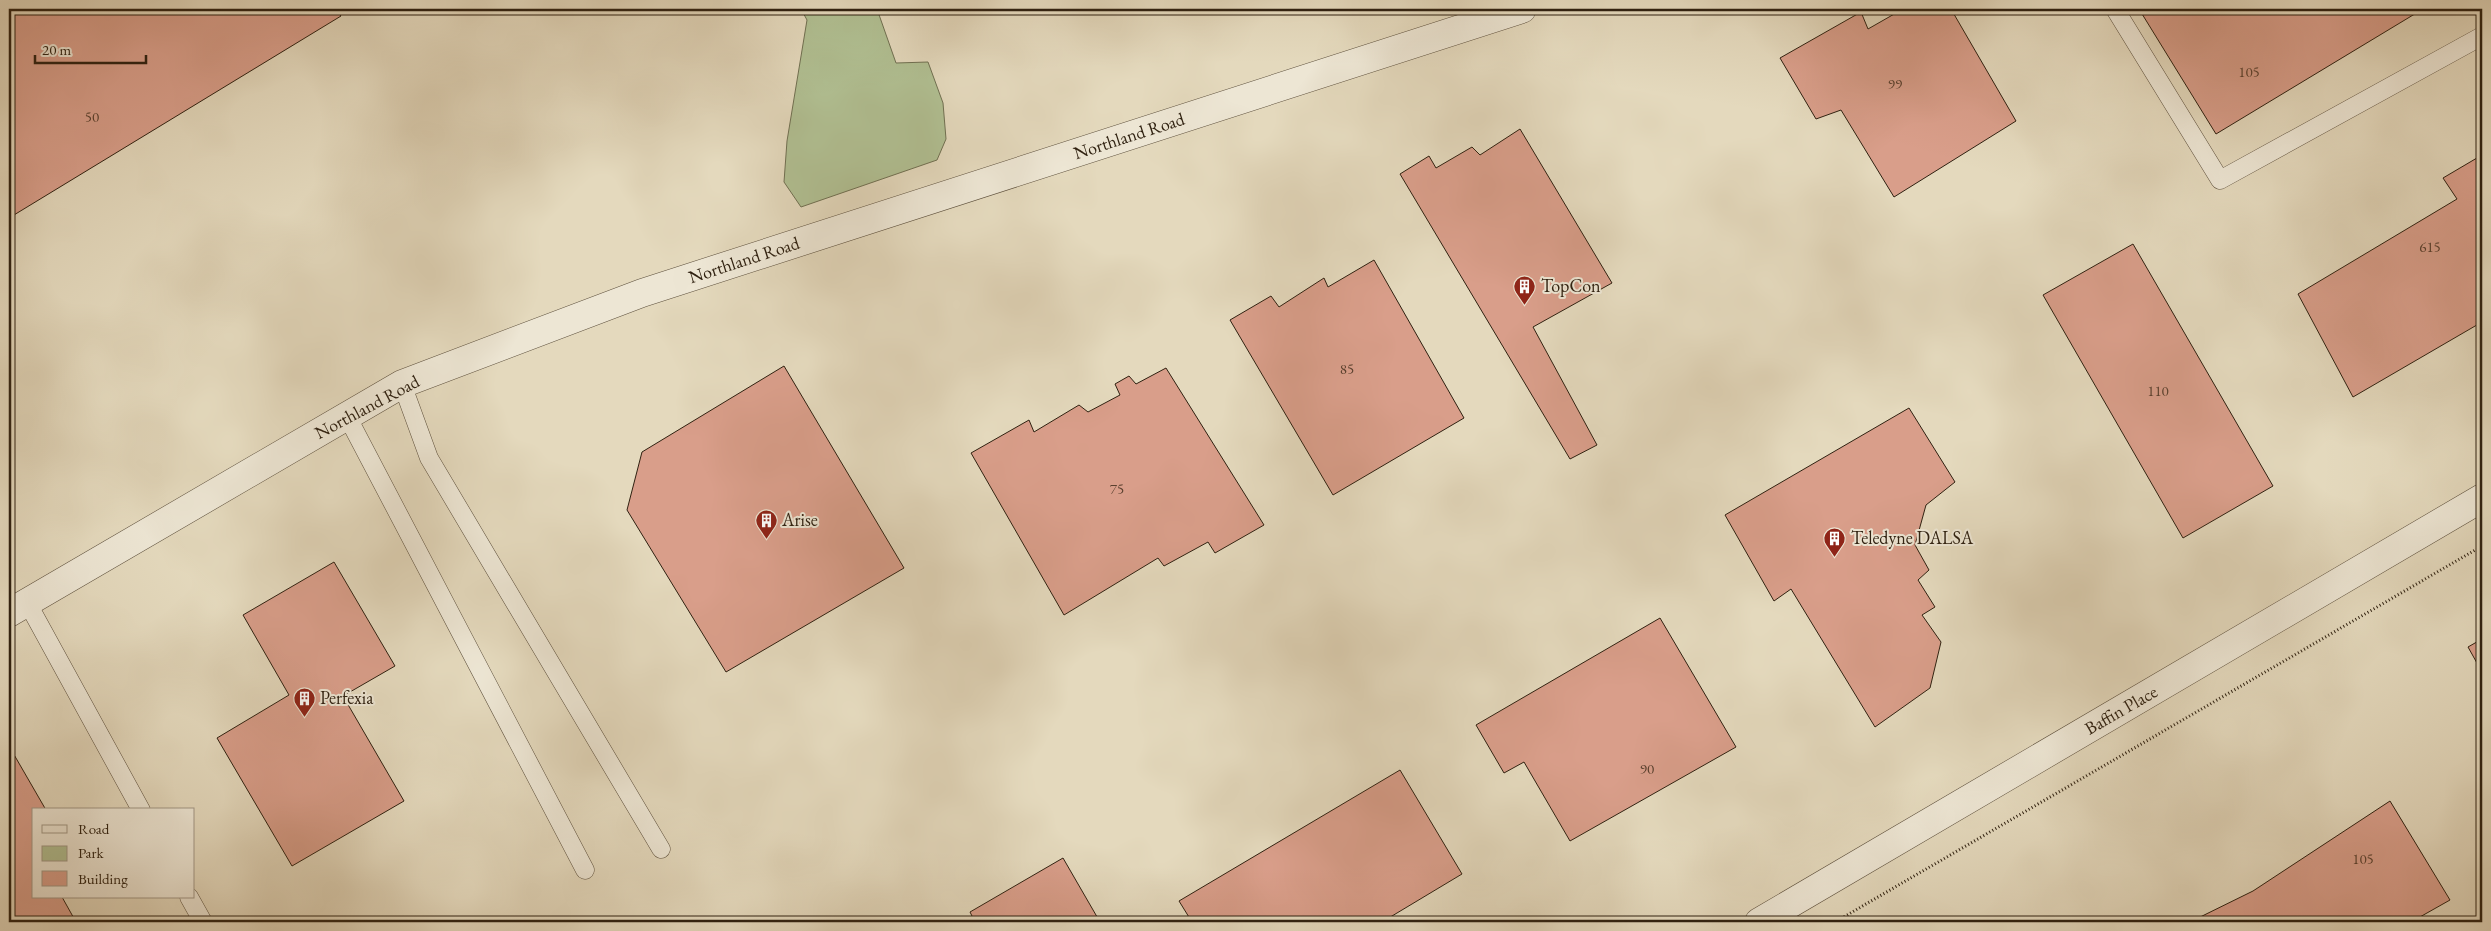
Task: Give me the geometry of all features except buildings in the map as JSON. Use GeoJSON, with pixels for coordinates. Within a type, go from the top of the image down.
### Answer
{"type":"FeatureCollection","features":[{"type":"Feature","properties":{"kind":"street","name":"Northland Road"},"geometry":{"type":"LineString","coordinates":[[18,607],[402,384],[642,293],[1522,9]]}},
{"type":"Feature","properties":{"kind":"street","name":"Baffin Place"},"geometry":{"type":"LineString","coordinates":[[1759,922],[2482,498]]}},
{"type":"Feature","properties":{"kind":"lane"},"geometry":{"type":"LineString","coordinates":[[2115,9],[2220,180],[2482,36]]}},
{"type":"Feature","properties":{"kind":"lane"},"geometry":{"type":"LineString","coordinates":[[402,384],[429,458],[661,848]]}},
{"type":"Feature","properties":{"kind":"lane"},"geometry":{"type":"LineString","coordinates":[[347,416],[585,870]]}},
{"type":"Feature","properties":{"kind":"lane"},"geometry":{"type":"LineString","coordinates":[[18,607],[140,808]]}},
{"type":"Feature","properties":{"kind":"lane"},"geometry":{"type":"LineString","coordinates":[[190,898],[203,922]]}},
{"type":"Feature","properties":{"kind":"path"},"geometry":{"type":"LineString","coordinates":[[1835,922],[2482,546]]}},
{"type":"Feature","properties":{"kind":"green space"},"geometry":{"type":"Polygon","coordinates":[[[801,9],[877,9],[896,63],[928,62],[943,103],[946,139],[937,160],[801,207],[784,182],[787,141],[807,20],[801,9]]]}},
{"type":"Feature","properties":{"kind":"place","name":"TopCon"},"geometry":{"type":"Point","coordinates":[1525,305]}},
{"type":"Feature","properties":{"kind":"place","name":"Arise"},"geometry":{"type":"Point","coordinates":[766,539]}},
{"type":"Feature","properties":{"kind":"place","name":"Teledyne DALSA"},"geometry":{"type":"Point","coordinates":[1835,557]}},
{"type":"Feature","properties":{"kind":"place","name":"Perfexia"},"geometry":{"type":"Point","coordinates":[304,717]}}]}
